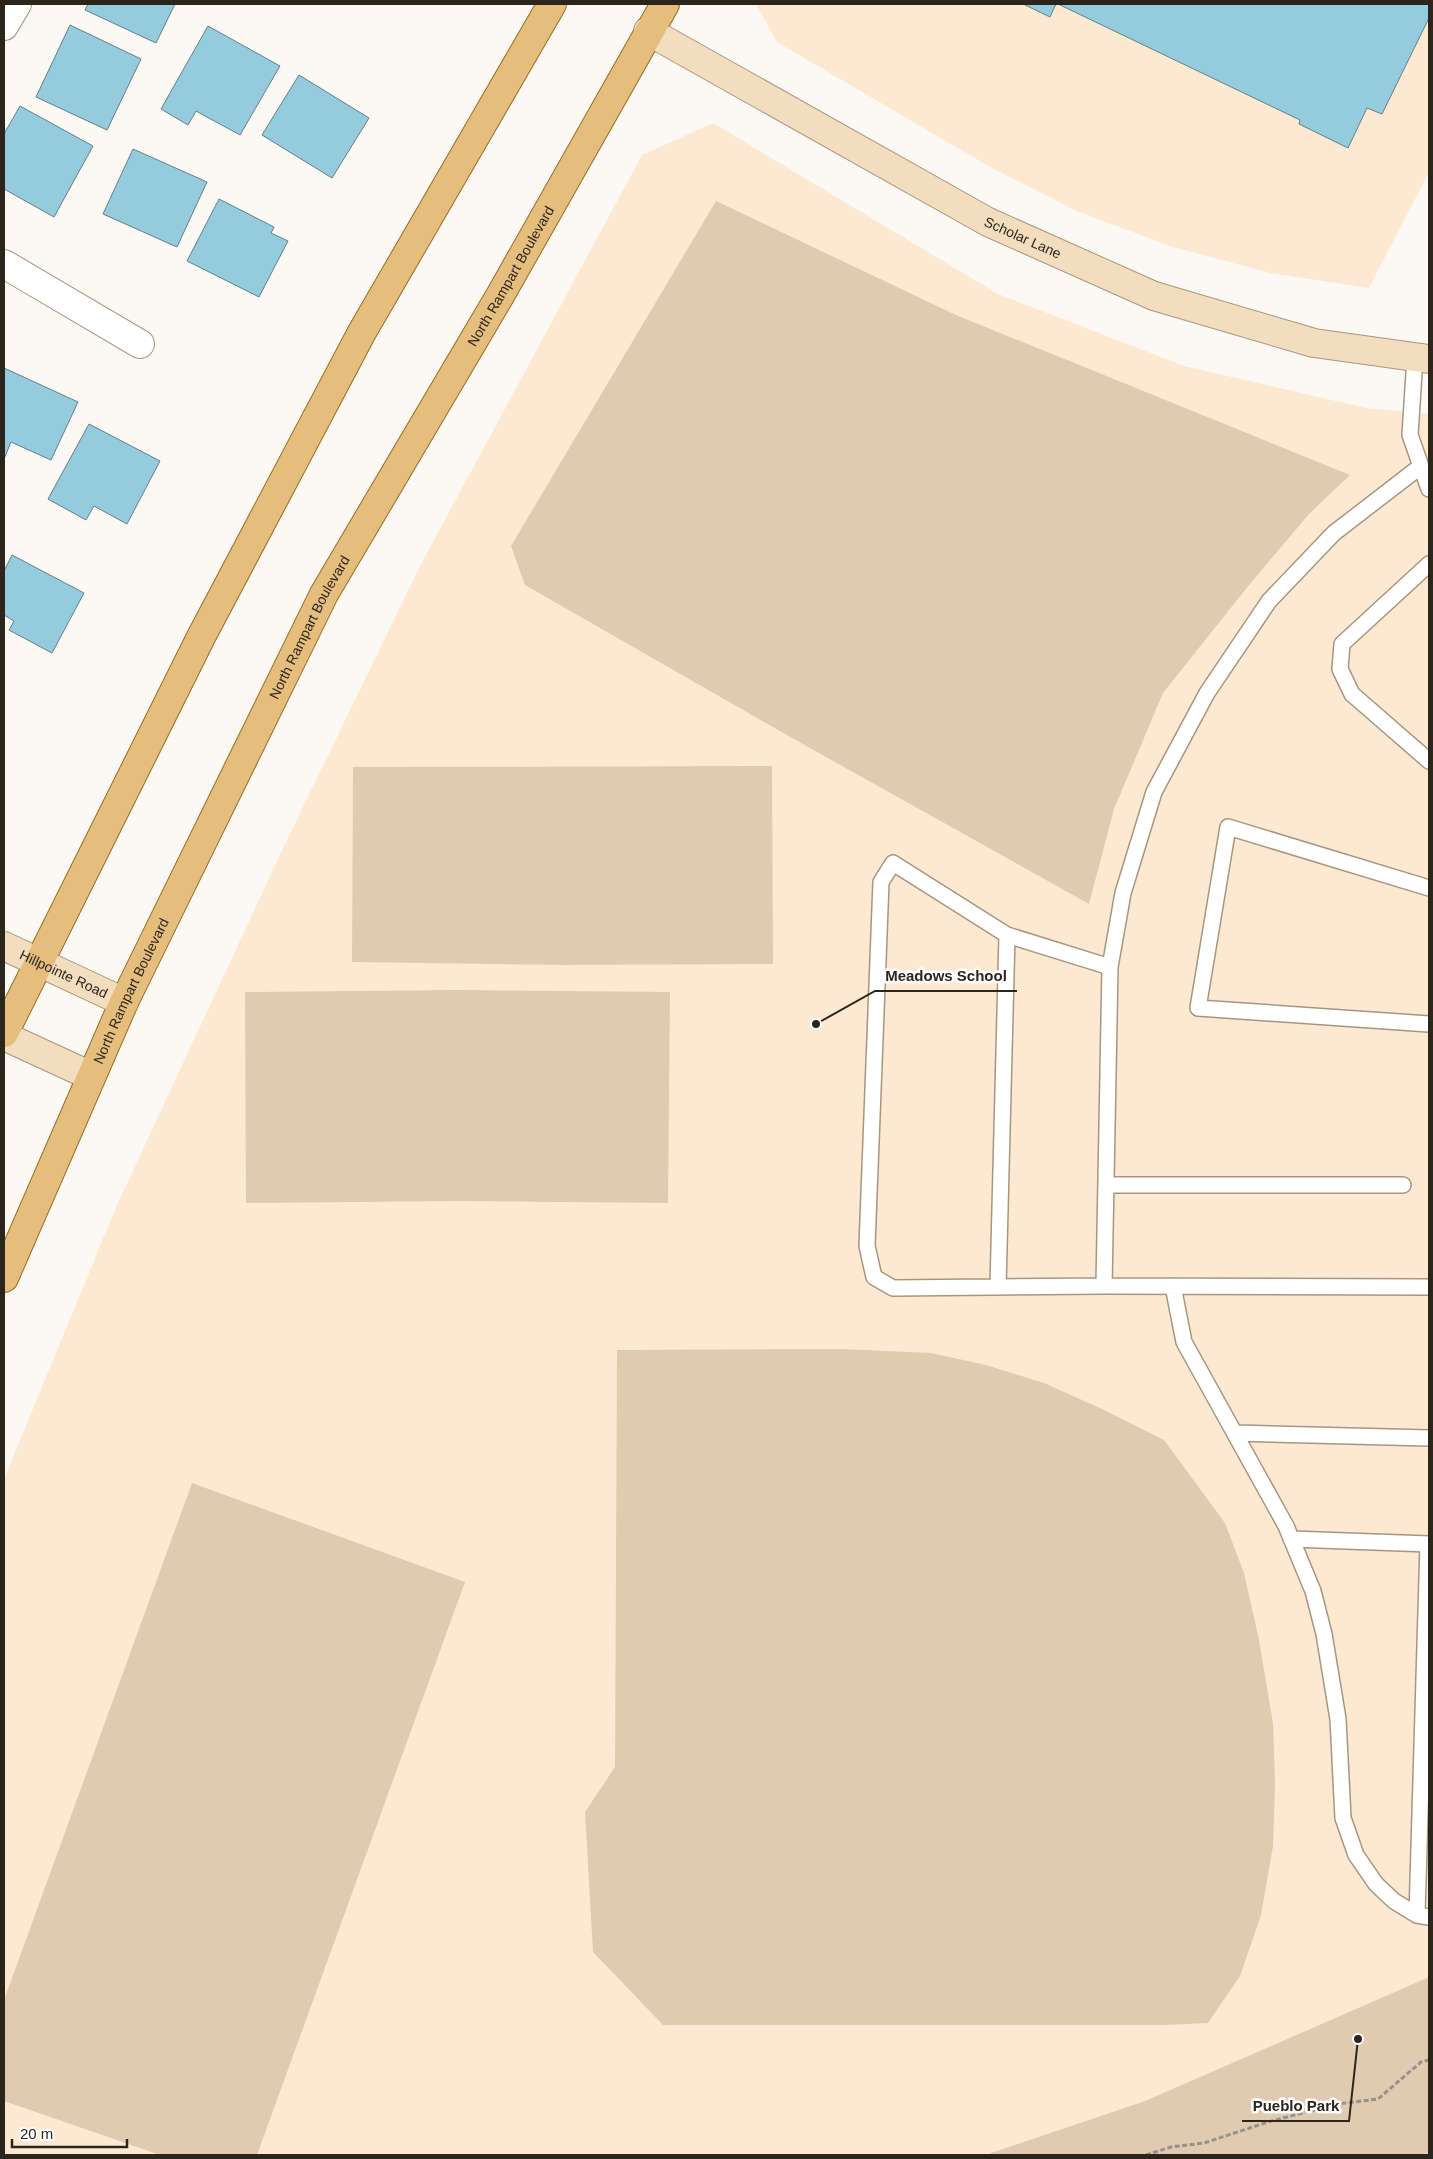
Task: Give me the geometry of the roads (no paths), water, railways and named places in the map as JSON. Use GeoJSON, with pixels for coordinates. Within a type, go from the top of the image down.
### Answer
{"type":"FeatureCollection","features":[{"type":"Feature","properties":{"kind":"main road"},"geometry":{"type":"LineString","coordinates":[[4,1035],[38,962],[201,637],[362,332],[552,4]]}},
{"type":"Feature","properties":{"kind":"main road"},"geometry":{"type":"LineString","coordinates":[[639,4],[648,31]]}},
{"type":"Feature","properties":{"kind":"main road","name":"North Rampart Boulevard"},"geometry":{"type":"LineString","coordinates":[[4,1278],[124,1002],[324,594],[501,294],[648,31],[665,4]]}},
{"type":"Feature","properties":{"kind":"street"},"geometry":{"type":"LineString","coordinates":[[4,26],[17,4]]}},
{"type":"Feature","properties":{"kind":"street","name":"Scholar Lane"},"geometry":{"type":"LineString","coordinates":[[648,31],[988,222],[1154,296],[1314,343],[1422,358]]}},
{"type":"Feature","properties":{"kind":"street"},"geometry":{"type":"LineString","coordinates":[[4,264],[140,344]]}},
{"type":"Feature","properties":{"kind":"street","name":"Hillpointe Road"},"geometry":{"type":"LineString","coordinates":[[4,946],[124,1002]]}},
{"type":"Feature","properties":{"kind":"street"},"geometry":{"type":"LineString","coordinates":[[4,1035],[91,1076]]}},
{"type":"Feature","properties":{"kind":"lane"},"geometry":{"type":"LineString","coordinates":[[1422,358],[1410,435],[1429,489]]}},
{"type":"Feature","properties":{"kind":"lane"},"geometry":{"type":"LineString","coordinates":[[1104,1286],[1110,967],[1124,893],[1154,792],[1207,693],[1269,601],[1334,533],[1421,466]]}},
{"type":"Feature","properties":{"kind":"lane"},"geometry":{"type":"LineString","coordinates":[[1429,564],[1342,644],[1340,669],[1352,694],[1429,761]]}},
{"type":"Feature","properties":{"kind":"lane"},"geometry":{"type":"LineString","coordinates":[[1429,888],[1228,827],[1198,1008],[1429,1024]]}},
{"type":"Feature","properties":{"kind":"lane"},"geometry":{"type":"LineString","coordinates":[[1110,967],[1007,935],[893,863],[881,882],[866,1246],[874,1277],[893,1288],[1104,1286],[1429,1287]]}},
{"type":"Feature","properties":{"kind":"lane"},"geometry":{"type":"LineString","coordinates":[[998,1287],[1007,935]]}},
{"type":"Feature","properties":{"kind":"lane"},"geometry":{"type":"LineString","coordinates":[[1106,1186],[1402,1185]]}},
{"type":"Feature","properties":{"kind":"lane"},"geometry":{"type":"LineString","coordinates":[[1173,1286],[1184,1342],[1236,1433],[1291,1539],[1314,1591],[1324,1634],[1338,1719],[1343,1818],[1356,1855],[1376,1884],[1394,1901],[1423,1916],[1429,1544],[1291,1539]]}},
{"type":"Feature","properties":{"kind":"lane"},"geometry":{"type":"LineString","coordinates":[[1236,1433],[1429,1438]]}},
{"type":"Feature","properties":{"kind":"place","name":"Meadows School"},"geometry":{"type":"Point","coordinates":[816,1024]}},
{"type":"Feature","properties":{"kind":"place","name":"Pueblo Park"},"geometry":{"type":"Point","coordinates":[1358,2039]}}]}
